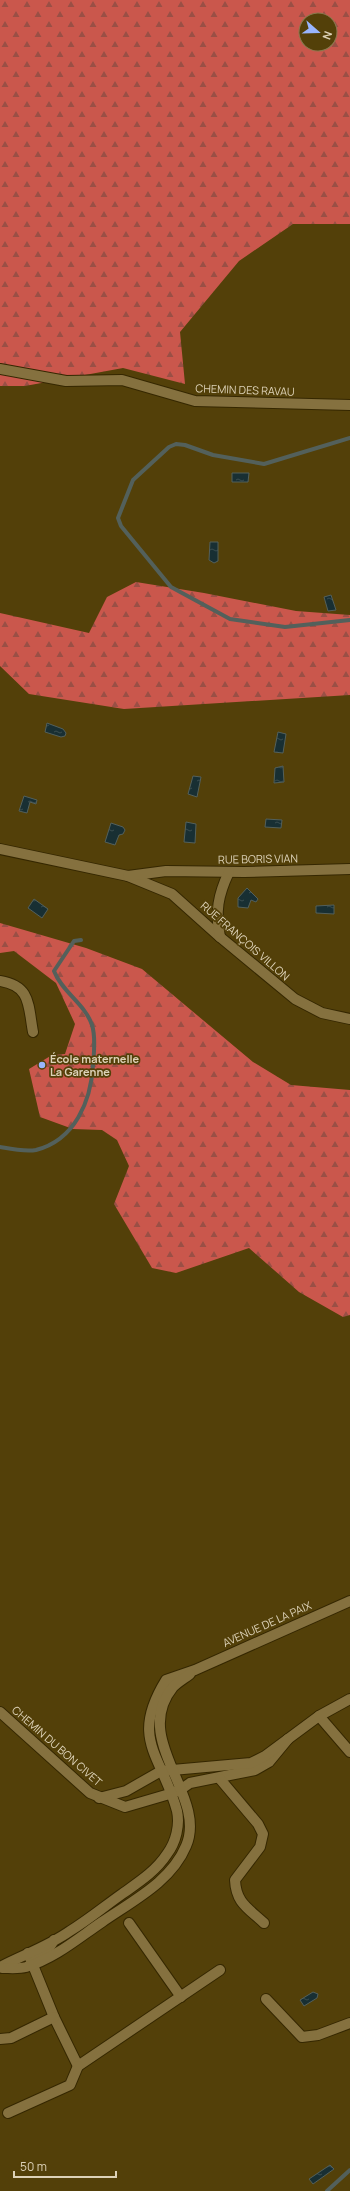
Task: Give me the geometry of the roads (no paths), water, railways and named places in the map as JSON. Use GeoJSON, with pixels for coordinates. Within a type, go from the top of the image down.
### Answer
{"type":"FeatureCollection","features":[{"type":"Feature","properties":{"kind":"street","name":"CHEMIN DES RAVAU"},"geometry":{"type":"LineString","coordinates":[[0,369],[66,381],[122,380],[195,402],[350,405]]}},
{"type":"Feature","properties":{"kind":"street","name":"RUE FRANÇOIS VILLON"},"geometry":{"type":"LineString","coordinates":[[0,849],[128,876],[172,894],[220,937],[295,999],[322,1013],[350,1019]]}},
{"type":"Feature","properties":{"kind":"street","name":"RUE BORIS VIAN"},"geometry":{"type":"LineString","coordinates":[[166,870],[229,872],[350,869]]}},
{"type":"Feature","properties":{"kind":"street","name":"RUE FRANÇOIS VILLON"},"geometry":{"type":"LineString","coordinates":[[128,876],[166,870]]}},
{"type":"Feature","properties":{"kind":"street"},"geometry":{"type":"LineString","coordinates":[[220,937],[217,907],[220,891],[229,872]]}},
{"type":"Feature","properties":{"kind":"street"},"geometry":{"type":"LineString","coordinates":[[0,981],[12,983],[23,990],[27,1001],[33,1032]]}},
{"type":"Feature","properties":{"kind":"street","name":"AVENUE DE LA PAIX"},"geometry":{"type":"LineString","coordinates":[[0,1968],[70,1932],[152,1873],[168,1854],[178,1829],[177,1812],[149,1737],[149,1718],[154,1699],[166,1680],[195,1670],[350,1601]]}},
{"type":"Feature","properties":{"kind":"street","name":"AVENUE DE LA PAIX"},"geometry":{"type":"LineString","coordinates":[[0,1968],[25,1968],[56,1955],[160,1882],[178,1862],[187,1845],[189,1832],[189,1811],[172,1770],[161,1736],[161,1720],[165,1703],[173,1688],[195,1670]]}},
{"type":"Feature","properties":{"kind":"street"},"geometry":{"type":"LineString","coordinates":[[161,1771],[250,1763],[265,1756],[319,1716],[350,1699]]}},
{"type":"Feature","properties":{"kind":"street","name":"CHEMIN DU BON CIVET"},"geometry":{"type":"LineString","coordinates":[[0,1712],[90,1793],[99,1798],[125,1806],[170,1794],[180,1790],[190,1783],[220,1779],[255,1770],[269,1762],[288,1739]]}},
{"type":"Feature","properties":{"kind":"street"},"geometry":{"type":"LineString","coordinates":[[319,1716],[350,1752]]}},
{"type":"Feature","properties":{"kind":"street"},"geometry":{"type":"LineString","coordinates":[[170,1794],[172,1770]]}},
{"type":"Feature","properties":{"kind":"street"},"geometry":{"type":"LineString","coordinates":[[161,1771],[167,1775],[171,1782],[180,1790]]}},
{"type":"Feature","properties":{"kind":"street","name":"CHEMIN DU BON CIVET"},"geometry":{"type":"LineString","coordinates":[[99,1798],[126,1791],[161,1771]]}},
{"type":"Feature","properties":{"kind":"street"},"geometry":{"type":"LineString","coordinates":[[220,1779],[258,1824],[263,1834],[260,1847],[235,1880],[236,1893],[239,1899],[264,1923]]}},
{"type":"Feature","properties":{"kind":"street"},"geometry":{"type":"LineString","coordinates":[[129,1923],[181,1996]]}},
{"type":"Feature","properties":{"kind":"street"},"geometry":{"type":"LineString","coordinates":[[33,1964],[37,1956],[50,1949],[54,1940]]}},
{"type":"Feature","properties":{"kind":"street"},"geometry":{"type":"LineString","coordinates":[[28,1953],[54,2017],[78,2066]]}},
{"type":"Feature","properties":{"kind":"street"},"geometry":{"type":"LineString","coordinates":[[8,2113],[70,2085],[78,2066],[220,1970]]}},
{"type":"Feature","properties":{"kind":"street"},"geometry":{"type":"LineString","coordinates":[[266,1999],[302,2037],[318,2035],[350,2023]]}},
{"type":"Feature","properties":{"kind":"street"},"geometry":{"type":"LineString","coordinates":[[0,2039],[11,2038],[54,2017]]}},
{"type":"Feature","properties":{"kind":"water"},"geometry":{"type":"Polygon","coordinates":[[[232,473],[249,473],[248,482],[232,482],[232,473]]]}},
{"type":"Feature","properties":{"kind":"water"},"geometry":{"type":"Polygon","coordinates":[[[210,542],[218,542],[218,561],[214,563],[209,560],[210,542]]]}},
{"type":"Feature","properties":{"kind":"water"},"geometry":{"type":"Polygon","coordinates":[[[331,595],[336,610],[328,611],[324,597],[331,595]]]}},
{"type":"Feature","properties":{"kind":"water"},"geometry":{"type":"Polygon","coordinates":[[[47,723],[63,729],[66,733],[65,736],[61,737],[45,732],[47,723]]]}},
{"type":"Feature","properties":{"kind":"water"},"geometry":{"type":"Polygon","coordinates":[[[278,732],[286,734],[283,753],[274,752],[278,732]]]}},
{"type":"Feature","properties":{"kind":"water"},"geometry":{"type":"Polygon","coordinates":[[[283,766],[284,782],[274,783],[275,768],[283,766]]]}},
{"type":"Feature","properties":{"kind":"water"},"geometry":{"type":"Polygon","coordinates":[[[193,776],[201,777],[197,797],[188,794],[193,776]]]}},
{"type":"Feature","properties":{"kind":"water"},"geometry":{"type":"Polygon","coordinates":[[[24,796],[37,800],[36,804],[30,802],[27,813],[19,811],[24,796]]]}},
{"type":"Feature","properties":{"kind":"water"},"geometry":{"type":"Polygon","coordinates":[[[266,819],[282,820],[281,828],[265,827],[266,819]]]}},
{"type":"Feature","properties":{"kind":"water"},"geometry":{"type":"Polygon","coordinates":[[[186,822],[196,824],[195,843],[184,842],[186,822]]]}},
{"type":"Feature","properties":{"kind":"water"},"geometry":{"type":"Polygon","coordinates":[[[111,823],[123,827],[125,830],[123,834],[119,835],[115,845],[105,842],[111,823]]]}},
{"type":"Feature","properties":{"kind":"water"},"geometry":{"type":"Polygon","coordinates":[[[247,888],[258,899],[256,902],[251,900],[248,908],[238,907],[238,898],[247,888]]]}},
{"type":"Feature","properties":{"kind":"water"},"geometry":{"type":"Polygon","coordinates":[[[34,899],[48,909],[42,918],[28,908],[34,899]]]}},
{"type":"Feature","properties":{"kind":"water"},"geometry":{"type":"Polygon","coordinates":[[[334,905],[334,914],[316,913],[316,906],[334,905]]]}},
{"type":"Feature","properties":{"kind":"water"},"geometry":{"type":"Polygon","coordinates":[[[313,1992],[318,1994],[317,1998],[304,2006],[300,2000],[313,1992]]]}},
{"type":"Feature","properties":{"kind":"water"},"geometry":{"type":"Polygon","coordinates":[[[330,2165],[334,2169],[313,2184],[309,2179],[330,2165]]]}},
{"type":"Feature","properties":{"kind":"waterway"},"geometry":{"type":"LineString","coordinates":[[350,438],[264,464],[213,455],[185,445],[176,444],[169,447],[133,480],[118,518],[121,526],[171,587],[230,619],[285,627],[350,620]]}},
{"type":"Feature","properties":{"kind":"waterway"},"geometry":{"type":"LineString","coordinates":[[0,1147],[32,1151],[50,1145],[61,1138],[71,1128],[84,1105],[92,1079],[94,1055],[94,1035],[92,1025],[89,1018],[62,985],[54,971],[74,941],[81,940]]}},
{"type":"Feature","properties":{"kind":"waterway"},"geometry":{"type":"LineString","coordinates":[[327,2191],[350,2170]]}},
{"type":"Feature","properties":{"kind":"place","name":"École maternelle La Garenne"},"geometry":{"type":"Point","coordinates":[42,1065]}}]}
